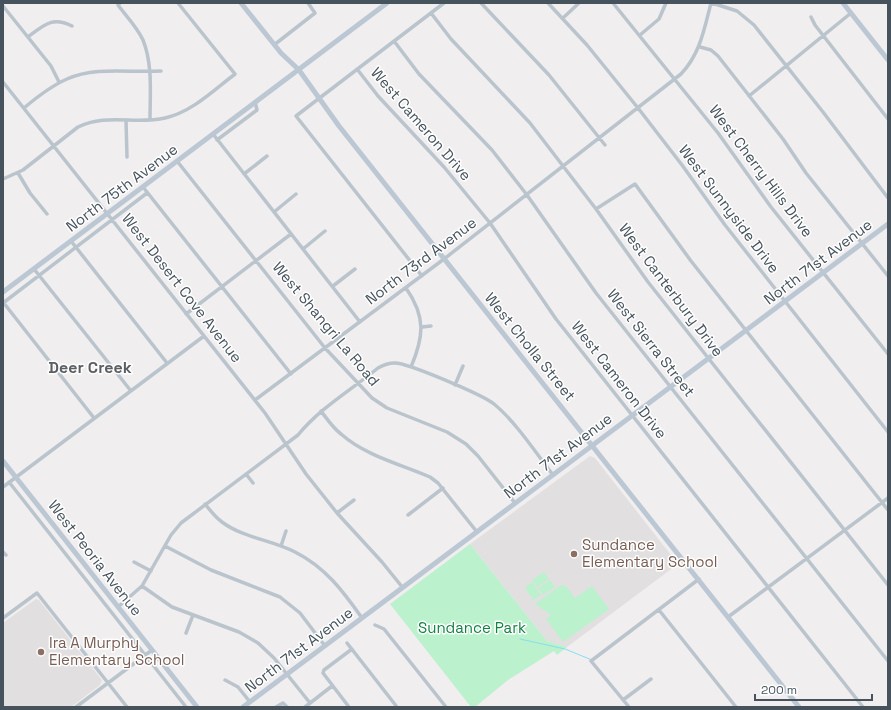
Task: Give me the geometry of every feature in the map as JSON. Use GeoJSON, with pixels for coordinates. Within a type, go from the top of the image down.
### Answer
{"type":"FeatureCollection","features":[{"type":"Feature","properties":{"kind":"street"},"geometry":{"type":"LineString","coordinates":[[3,179],[18,173],[84,124],[106,119],[150,120],[166,118],[187,110],[235,74],[178,3]]}},
{"type":"Feature","properties":{"kind":"street","name":"West Cholla Street"},"geometry":{"type":"LineString","coordinates":[[241,3],[274,46],[299,70],[444,259],[799,707]]}},
{"type":"Feature","properties":{"kind":"street"},"geometry":{"type":"LineString","coordinates":[[274,46],[315,13],[308,3]]}},
{"type":"Feature","properties":{"kind":"street","name":"North 75th Avenue"},"geometry":{"type":"LineString","coordinates":[[3,292],[387,3]]}},
{"type":"Feature","properties":{"kind":"street"},"geometry":{"type":"LineString","coordinates":[[422,276],[296,116],[444,3]]}},
{"type":"Feature","properties":{"kind":"street"},"geometry":{"type":"LineString","coordinates":[[481,3],[549,75],[605,145]]}},
{"type":"Feature","properties":{"kind":"street","name":"West Sunnyside Drive"},"geometry":{"type":"LineString","coordinates":[[548,3],[587,45],[638,108],[682,165],[725,226],[888,432]]}},
{"type":"Feature","properties":{"kind":"street"},"geometry":{"type":"LineString","coordinates":[[563,18],[579,3]]}},
{"type":"Feature","properties":{"kind":"street","name":"West Cherry Hills Drive"},"geometry":{"type":"LineString","coordinates":[[613,3],[675,79],[736,157],[771,207],[888,354]]}},
{"type":"Feature","properties":{"kind":"street"},"geometry":{"type":"LineString","coordinates":[[640,35],[659,19],[666,3]]}},
{"type":"Feature","properties":{"kind":"street"},"geometry":{"type":"LineString","coordinates":[[712,3],[731,8],[748,20],[787,67],[888,198]]}},
{"type":"Feature","properties":{"kind":"street","name":"North 73rd Avenue"},"geometry":{"type":"LineString","coordinates":[[255,400],[422,276],[675,79],[691,63],[700,47],[712,3]]}},
{"type":"Feature","properties":{"kind":"street"},"geometry":{"type":"LineString","coordinates":[[843,3],[888,60]]}},
{"type":"Feature","properties":{"kind":"street"},"geometry":{"type":"LineString","coordinates":[[119,4],[142,40],[150,72],[150,120]]}},
{"type":"Feature","properties":{"kind":"street"},"geometry":{"type":"LineString","coordinates":[[3,6],[54,70],[59,82]]}},
{"type":"Feature","properties":{"kind":"street","name":"West Canterbury Drive"},"geometry":{"type":"LineString","coordinates":[[431,13],[451,39],[526,118],[596,209],[643,276],[888,585]]}},
{"type":"Feature","properties":{"kind":"street"},"geometry":{"type":"LineString","coordinates":[[749,96],[787,67],[851,14]]}},
{"type":"Feature","properties":{"kind":"street"},"geometry":{"type":"LineString","coordinates":[[811,17],[823,36],[888,119]]}},
{"type":"Feature","properties":{"kind":"street"},"geometry":{"type":"LineString","coordinates":[[28,37],[42,26],[53,22],[60,21],[72,26]]}},
{"type":"Feature","properties":{"kind":"street","name":"West Sierra Street"},"geometry":{"type":"LineString","coordinates":[[394,41],[419,74],[492,150],[527,195],[596,293],[888,661]]}},
{"type":"Feature","properties":{"kind":"street"},"geometry":{"type":"LineString","coordinates":[[700,47],[714,52],[783,139],[806,173],[888,276]]}},
{"type":"Feature","properties":{"kind":"street","name":"West Cameron Drive"},"geometry":{"type":"LineString","coordinates":[[357,69],[378,96],[444,167],[490,223],[556,319],[863,707]]}},
{"type":"Feature","properties":{"kind":"street"},"geometry":{"type":"LineString","coordinates":[[24,108],[59,82],[77,75],[97,72],[161,71]]}},
{"type":"Feature","properties":{"kind":"street","name":"West Desert Cove Avenue"},"geometry":{"type":"LineString","coordinates":[[3,82],[255,400],[287,443],[306,474],[337,513],[382,562],[403,588]]}},
{"type":"Feature","properties":{"kind":"street"},"geometry":{"type":"LineString","coordinates":[[217,140],[258,110],[255,102]]}},
{"type":"Feature","properties":{"kind":"street"},"geometry":{"type":"LineString","coordinates":[[126,120],[127,156]]}},
{"type":"Feature","properties":{"kind":"street"},"geometry":{"type":"LineString","coordinates":[[213,134],[360,322]]}},
{"type":"Feature","properties":{"kind":"street"},"geometry":{"type":"LineString","coordinates":[[244,174],[267,156]]}},
{"type":"Feature","properties":{"kind":"street","name":"West Shangri La Road"},"geometry":{"type":"LineString","coordinates":[[178,161],[326,348],[358,384],[381,405],[447,432],[466,444],[478,456],[515,503]]}},
{"type":"Feature","properties":{"kind":"street"},"geometry":{"type":"LineString","coordinates":[[18,173],[30,193],[47,214]]}},
{"type":"Feature","properties":{"kind":"street"},"geometry":{"type":"LineString","coordinates":[[596,209],[635,184],[662,223],[888,510]]}},
{"type":"Feature","properties":{"kind":"street"},"geometry":{"type":"LineString","coordinates":[[143,187],[290,374]]}},
{"type":"Feature","properties":{"kind":"street","name":"North 75th Avenue"},"geometry":{"type":"LineString","coordinates":[[3,302],[147,193]]}},
{"type":"Feature","properties":{"kind":"street"},"geometry":{"type":"LineString","coordinates":[[274,212],[296,194]]}},
{"type":"Feature","properties":{"kind":"street","name":"North 71st Avenue"},"geometry":{"type":"LineString","coordinates":[[243,707],[888,224]]}},
{"type":"Feature","properties":{"kind":"street"},"geometry":{"type":"LineString","coordinates":[[303,249],[325,231]]}},
{"type":"Feature","properties":{"kind":"street"},"geometry":{"type":"LineString","coordinates":[[186,314],[291,234]]}},
{"type":"Feature","properties":{"kind":"street"},"geometry":{"type":"LineString","coordinates":[[71,241],[167,364]]}},
{"type":"Feature","properties":{"kind":"street"},"geometry":{"type":"LineString","coordinates":[[34,269],[131,391]]}},
{"type":"Feature","properties":{"kind":"street"},"geometry":{"type":"LineString","coordinates":[[332,286],[355,269]]}},
{"type":"Feature","properties":{"kind":"street"},"geometry":{"type":"LineString","coordinates":[[406,288],[417,306],[422,327],[419,348],[411,367]]}},
{"type":"Feature","properties":{"kind":"street"},"geometry":{"type":"LineString","coordinates":[[3,302],[94,418]]}},
{"type":"Feature","properties":{"kind":"street"},"geometry":{"type":"LineString","coordinates":[[422,327],[431,326]]}},
{"type":"Feature","properties":{"kind":"street"},"geometry":{"type":"LineString","coordinates":[[3,487],[204,336]]}},
{"type":"Feature","properties":{"kind":"street"},"geometry":{"type":"LineString","coordinates":[[118,607],[142,586],[177,527],[298,435],[321,411],[378,368],[387,364],[396,362],[411,367],[483,397],[494,404],[553,475]]}},
{"type":"Feature","properties":{"kind":"street"},"geometry":{"type":"LineString","coordinates":[[455,385],[463,366]]}},
{"type":"Feature","properties":{"kind":"street"},"geometry":{"type":"LineString","coordinates":[[321,411],[337,430],[353,443],[368,451],[430,477],[443,488],[477,532]]}},
{"type":"Feature","properties":{"kind":"street","name":"West Peoria Avenue"},"geometry":{"type":"LineString","coordinates":[[3,461],[197,707]]}},
{"type":"Feature","properties":{"kind":"street"},"geometry":{"type":"LineString","coordinates":[[246,474],[253,483]]}},
{"type":"Feature","properties":{"kind":"street","name":"West Peoria Avenue"},"geometry":{"type":"LineString","coordinates":[[9,482],[186,707]]}},
{"type":"Feature","properties":{"kind":"street"},"geometry":{"type":"LineString","coordinates":[[408,515],[443,488]]}},
{"type":"Feature","properties":{"kind":"street"},"geometry":{"type":"LineString","coordinates":[[728,617],[888,498]]}},
{"type":"Feature","properties":{"kind":"street"},"geometry":{"type":"LineString","coordinates":[[337,513],[354,500]]}},
{"type":"Feature","properties":{"kind":"street"},"geometry":{"type":"LineString","coordinates":[[206,504],[218,519],[229,527],[281,546],[308,559],[338,585],[362,618]]}},
{"type":"Feature","properties":{"kind":"street"},"geometry":{"type":"LineString","coordinates":[[281,546],[286,531]]}},
{"type":"Feature","properties":{"kind":"street"},"geometry":{"type":"LineString","coordinates":[[165,546],[222,575],[280,597],[300,613],[325,646]]}},
{"type":"Feature","properties":{"kind":"street"},"geometry":{"type":"LineString","coordinates":[[3,552],[6,556]]}},
{"type":"Feature","properties":{"kind":"street"},"geometry":{"type":"LineString","coordinates":[[134,562],[151,571]]}},
{"type":"Feature","properties":{"kind":"street"},"geometry":{"type":"LineString","coordinates":[[628,707],[592,661],[699,580]]}},
{"type":"Feature","properties":{"kind":"street"},"geometry":{"type":"LineString","coordinates":[[142,586],[167,604],[239,632],[258,643],[288,674],[310,703]]}},
{"type":"Feature","properties":{"kind":"street"},"geometry":{"type":"LineString","coordinates":[[3,618],[37,593],[127,707]]}},
{"type":"Feature","properties":{"kind":"street"},"geometry":{"type":"LineString","coordinates":[[659,610],[736,707]]}},
{"type":"Feature","properties":{"kind":"street"},"geometry":{"type":"LineString","coordinates":[[186,633],[193,615]]}},
{"type":"Feature","properties":{"kind":"street"},"geometry":{"type":"LineString","coordinates":[[375,625],[384,629],[445,707]]}},
{"type":"Feature","properties":{"kind":"street"},"geometry":{"type":"LineString","coordinates":[[347,643],[397,707]]}},
{"type":"Feature","properties":{"kind":"street"},"geometry":{"type":"LineString","coordinates":[[349,707],[322,673],[352,649]]}},
{"type":"Feature","properties":{"kind":"street"},"geometry":{"type":"LineString","coordinates":[[76,707],[152,650]]}},
{"type":"Feature","properties":{"kind":"street"},"geometry":{"type":"LineString","coordinates":[[623,700],[651,679]]}},
{"type":"Feature","properties":{"kind":"street"},"geometry":{"type":"LineString","coordinates":[[225,680],[238,687],[250,702]]}},
{"type":"Feature","properties":{"kind":"street"},"geometry":{"type":"LineString","coordinates":[[305,707],[332,686]]}},
{"type":"Feature","properties":{"kind":"street"},"geometry":{"type":"LineString","coordinates":[[276,707],[283,703],[287,707]]}},
{"type":"Feature","properties":{"kind":"shaded area","name":"Sundance Elementary School"},"geometry":{"type":"Polygon","coordinates":[[[590,456],[595,458],[678,564],[567,647],[547,641],[470,544],[590,456]]]}},
{"type":"Feature","properties":{"kind":"shaded area","name":"Ira A Murphy Elementary School"},"geometry":{"type":"Polygon","coordinates":[[[36,599],[39,600],[102,680],[100,685],[71,707],[3,707],[3,623],[36,599]]]}},
{"type":"Feature","properties":{"kind":"green space","name":"Sundance Park"},"geometry":{"type":"Polygon","coordinates":[[[470,544],[547,641],[567,647],[557,655],[554,651],[508,680],[475,707],[471,707],[390,604],[470,544]]]}},
{"type":"Feature","properties":{"kind":"green space"},"geometry":{"type":"Polygon","coordinates":[[[544,572],[549,579],[537,587],[532,580],[544,572]]]}},
{"type":"Feature","properties":{"kind":"green space"},"geometry":{"type":"Polygon","coordinates":[[[550,580],[555,587],[543,595],[538,588],[550,580]]]}},
{"type":"Feature","properties":{"kind":"green space"},"geometry":{"type":"Polygon","coordinates":[[[532,582],[541,595],[533,600],[525,588],[532,582]]]}},
{"type":"Feature","properties":{"kind":"green space"},"geometry":{"type":"Polygon","coordinates":[[[561,585],[566,586],[575,598],[592,586],[609,609],[563,642],[546,619],[551,615],[535,604],[561,585]]]}},
{"type":"Feature","properties":{"kind":"waterway"},"geometry":{"type":"LineString","coordinates":[[520,639],[565,649],[592,660]]}},
{"type":"Feature","properties":{"kind":"place","name":"Sundance Elementary School"},"geometry":{"type":"Point","coordinates":[574,554]}},
{"type":"Feature","properties":{"kind":"place","name":"Ira A Murphy Elementary School"},"geometry":{"type":"Point","coordinates":[41,652]}},
{"type":"Feature","properties":{"kind":"district","name":"Deer Creek"},"geometry":{"type":"Point","coordinates":[90,367]}}]}
